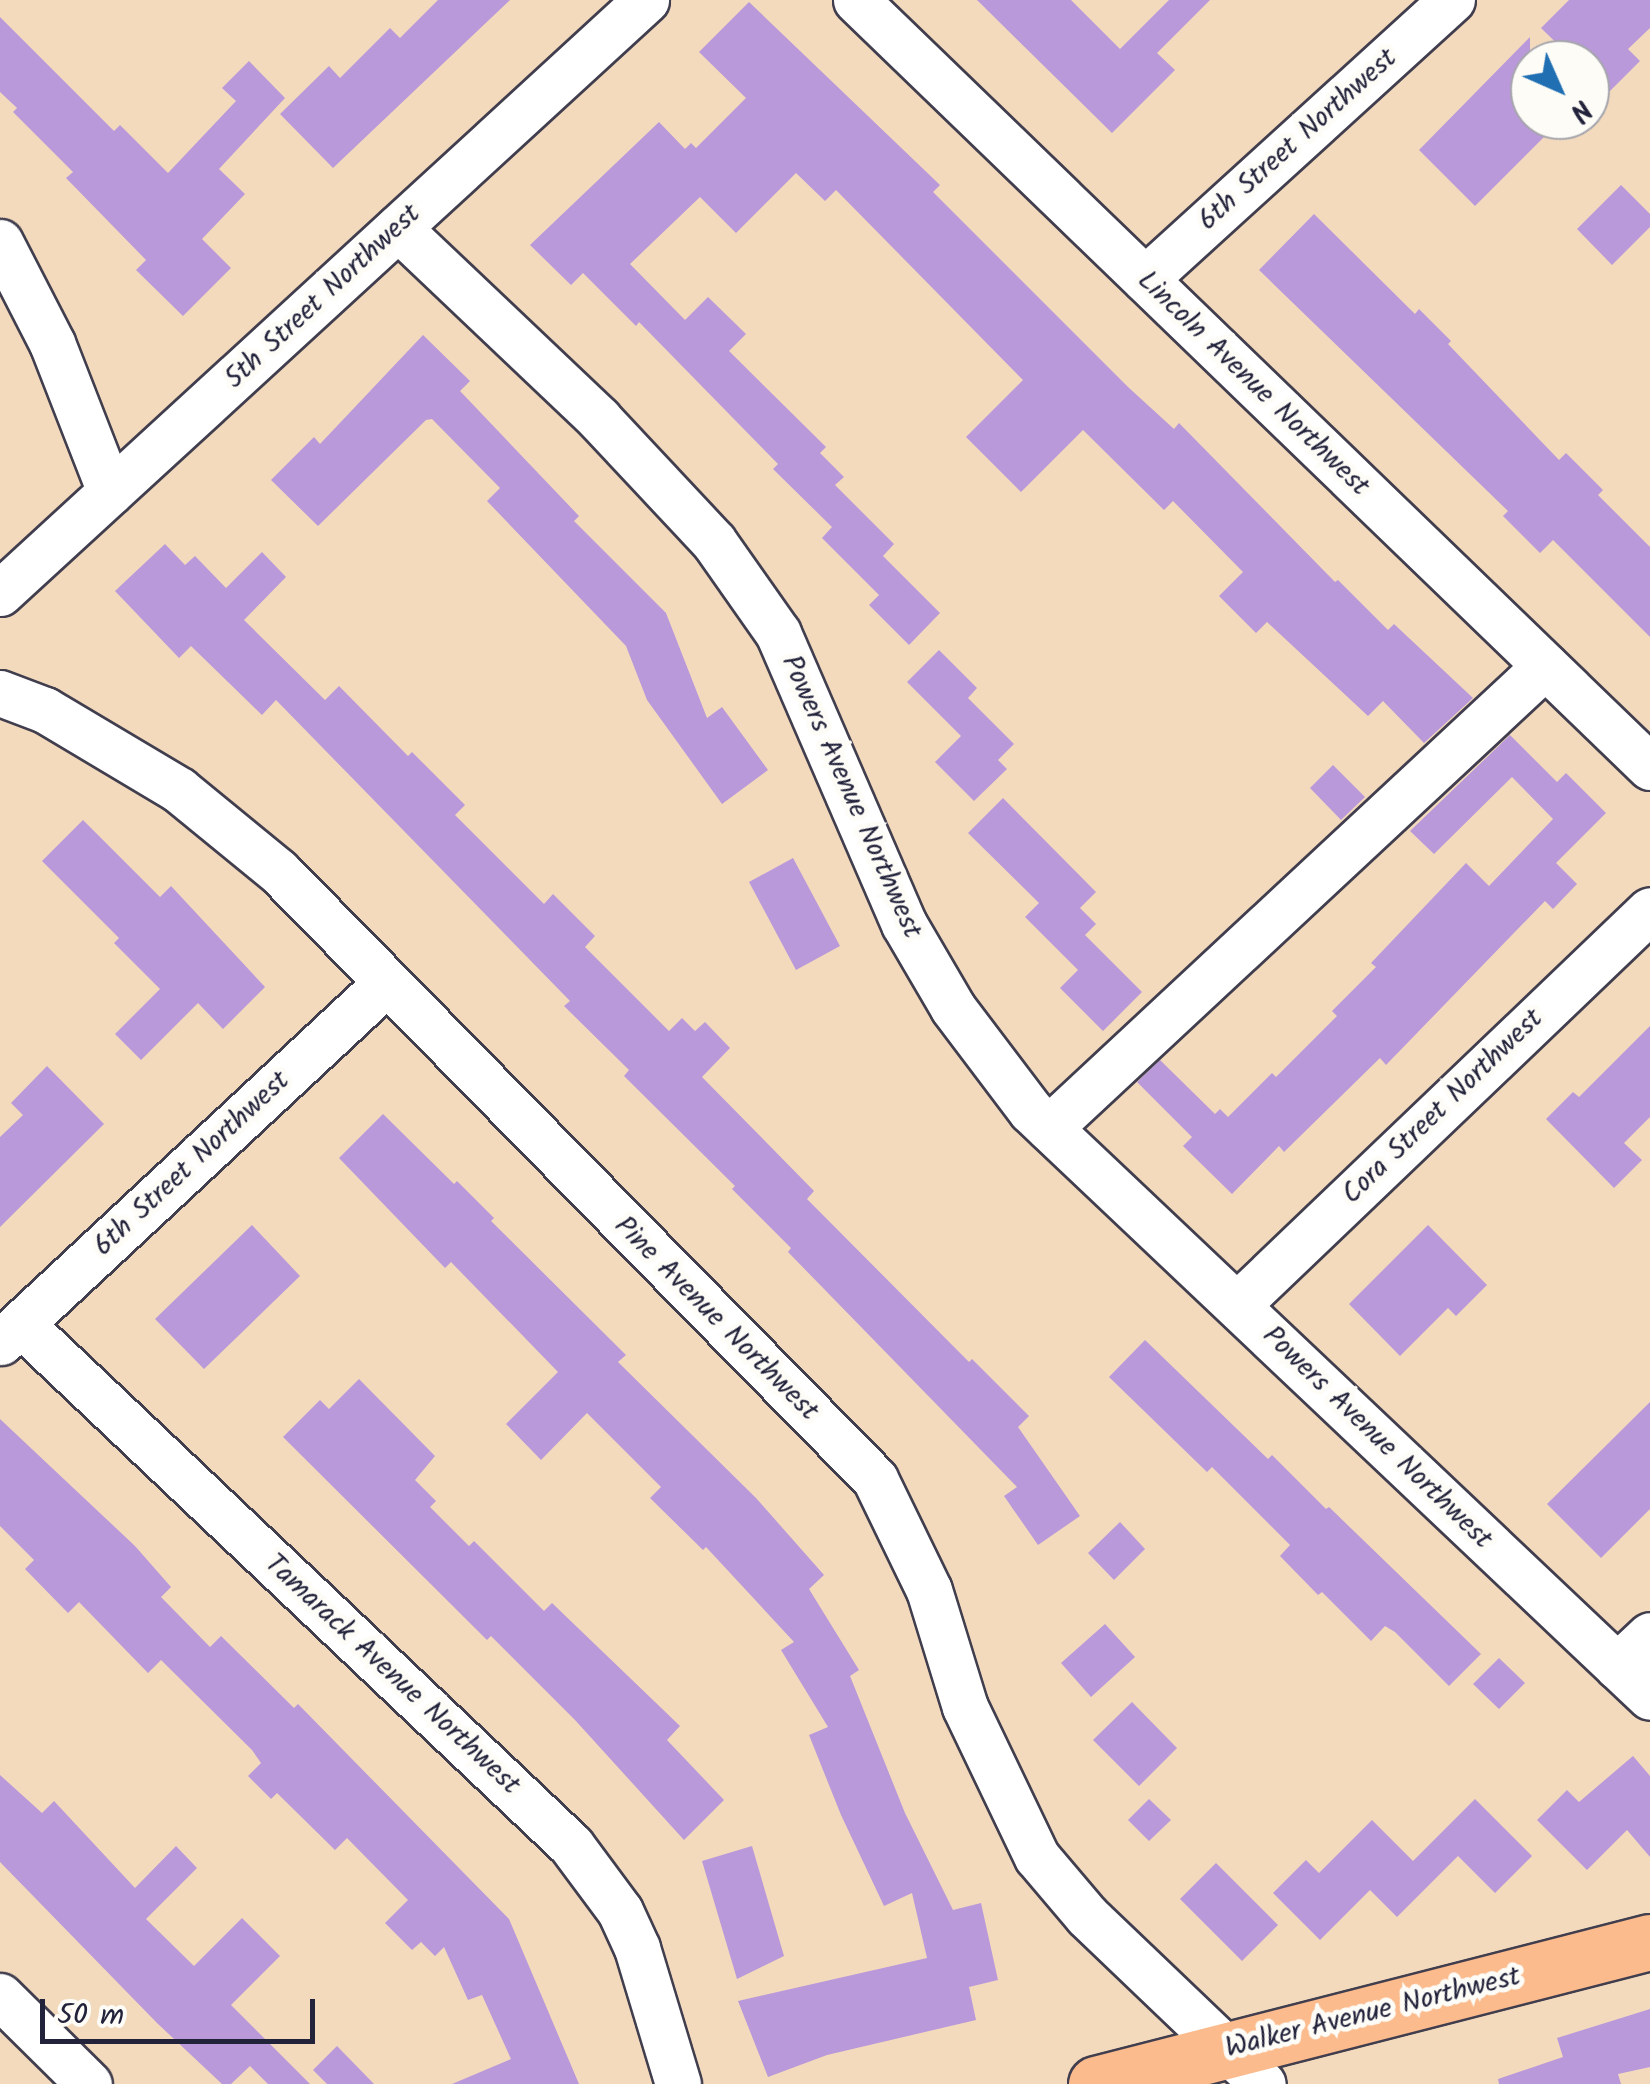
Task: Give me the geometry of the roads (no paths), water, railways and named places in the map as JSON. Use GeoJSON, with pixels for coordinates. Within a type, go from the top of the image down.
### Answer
{"type":"FeatureCollection","features":[{"type":"Feature","properties":{"kind":"main road","name":"Walker Avenue Northwest"},"geometry":{"type":"LineString","coordinates":[[1096,2084],[1246,2067],[1650,1942]]}},
{"type":"Feature","properties":{"kind":"street","name":"5th Street Northwest"},"geometry":{"type":"LineString","coordinates":[[0,593],[646,0]]}},
{"type":"Feature","properties":{"kind":"street","name":"Lincoln Avenue Northwest"},"geometry":{"type":"LineString","coordinates":[[856,0],[1650,767]]}},
{"type":"Feature","properties":{"kind":"street","name":"6th Street Northwest"},"geometry":{"type":"LineString","coordinates":[[1144,280],[1452,0]]}},
{"type":"Feature","properties":{"kind":"street","name":"Powers Avenue Northwest"},"geometry":{"type":"LineString","coordinates":[[398,228],[599,420],[714,542],[778,634],[904,924],[953,1008],[1031,1111],[1650,1698]]}},
{"type":"Feature","properties":{"kind":"street"},"geometry":{"type":"LineString","coordinates":[[0,242],[52,342],[110,492]]}},
{"type":"Feature","properties":{"kind":"street"},"geometry":{"type":"LineString","coordinates":[[1049,1128],[1545,666]]}},
{"type":"Feature","properties":{"kind":"street","name":"Pine Avenue Northwest"},"geometry":{"type":"LineString","coordinates":[[0,693],[45,710],[180,790],[278,871],[875,1479],[929,1590],[965,1706],[1037,1857],[1087,1916],[1246,2067]]}},
{"type":"Feature","properties":{"kind":"street","name":"Cora Street Northwest"},"geometry":{"type":"LineString","coordinates":[[1236,1305],[1650,910]]}},
{"type":"Feature","properties":{"kind":"street","name":"6th Street Northwest"},"geometry":{"type":"LineString","coordinates":[[10,1334],[385,984]]}},
{"type":"Feature","properties":{"kind":"street","name":"Tamarack Avenue Northwest"},"geometry":{"type":"LineString","coordinates":[[10,1334],[571,1845],[620,1911],[678,2084]]}},
{"type":"Feature","properties":{"kind":"street"},"geometry":{"type":"LineString","coordinates":[[1617,1666],[1650,1635]]}},
{"type":"Feature","properties":{"kind":"street"},"geometry":{"type":"LineString","coordinates":[[0,1996],[89,2084]]}}]}
